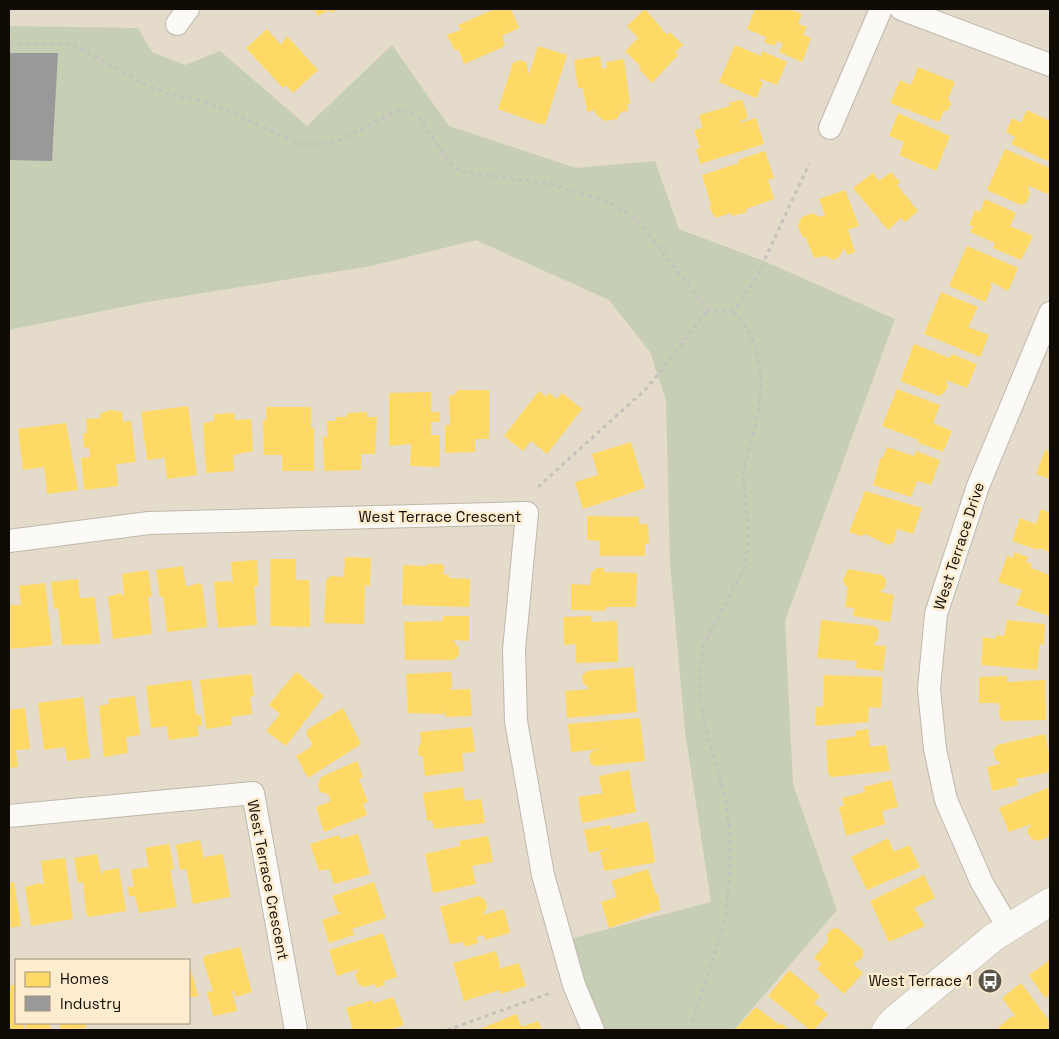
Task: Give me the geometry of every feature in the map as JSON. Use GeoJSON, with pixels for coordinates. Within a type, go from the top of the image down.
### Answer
{"type":"FeatureCollection","features":[{"type":"Feature","properties":{"kind":"street"},"geometry":{"type":"LineString","coordinates":[[830,128],[881,9]]}},
{"type":"Feature","properties":{"kind":"street"},"geometry":{"type":"LineString","coordinates":[[901,9],[1050,65]]}},
{"type":"Feature","properties":{"kind":"street","name":"West Terrace Drive"},"geometry":{"type":"LineString","coordinates":[[1008,927],[982,884],[946,800],[935,749],[929,690],[936,614],[978,486],[1050,313]]}},
{"type":"Feature","properties":{"kind":"street","name":"West Terrace Crescent"},"geometry":{"type":"LineString","coordinates":[[9,541],[149,523],[528,513],[514,650],[516,721],[543,875],[574,985],[593,1030]]}},
{"type":"Feature","properties":{"kind":"street","name":"West Terrace Crescent"},"geometry":{"type":"LineString","coordinates":[[9,816],[253,793],[296,1030]]}},
{"type":"Feature","properties":{"kind":"street"},"geometry":{"type":"LineString","coordinates":[[886,1030],[900,1015],[1008,927],[1050,902]]}},
{"type":"Feature","properties":{"kind":"path"},"geometry":{"type":"LineString","coordinates":[[9,43],[74,45],[142,83],[167,93],[213,104],[300,144],[322,144],[340,140],[398,110],[412,113],[421,120],[451,165],[463,172],[546,183],[608,202],[629,214],[645,230],[708,310],[734,311]]}},
{"type":"Feature","properties":{"kind":"path"},"geometry":{"type":"LineString","coordinates":[[734,311],[756,278],[808,164]]}},
{"type":"Feature","properties":{"kind":"path"},"geometry":{"type":"LineString","coordinates":[[538,486],[647,388],[708,310]]}},
{"type":"Feature","properties":{"kind":"path"},"geometry":{"type":"LineString","coordinates":[[690,1030],[726,920],[730,868],[730,831],[724,792],[704,723],[699,686],[703,646],[744,569],[749,541],[744,473],[760,410],[761,376],[756,348],[749,332],[734,311]]}},
{"type":"Feature","properties":{"kind":"path"},"geometry":{"type":"LineString","coordinates":[[447,1030],[574,985]]}},
{"type":"Feature","properties":{"kind":"green space"},"geometry":{"type":"Polygon","coordinates":[[[9,26],[138,28],[152,52],[185,65],[220,51],[307,126],[392,45],[449,126],[576,168],[655,161],[679,229],[764,261],[895,319],[785,621],[793,784],[837,910],[734,1030],[594,1030],[562,941],[711,902],[685,731],[670,563],[666,400],[650,352],[609,300],[476,240],[371,266],[147,302],[9,330],[9,26]]]}},
{"type":"Feature","properties":{"kind":"building: Homes"},"geometry":{"type":"Polygon","coordinates":[[[314,9],[338,9],[331,13],[329,10],[318,16],[314,9]]]}},
{"type":"Feature","properties":{"kind":"building: Homes"},"geometry":{"type":"Polygon","coordinates":[[[495,9],[511,9],[519,28],[502,36],[505,45],[501,48],[464,64],[458,49],[455,51],[447,35],[461,30],[458,25],[495,9]]]}},
{"type":"Feature","properties":{"kind":"building: Homes"},"geometry":{"type":"Polygon","coordinates":[[[645,9],[667,35],[670,32],[683,45],[675,52],[678,55],[652,83],[639,69],[641,67],[625,51],[638,38],[627,26],[645,9]]]}},
{"type":"Feature","properties":{"kind":"building: Homes"},"geometry":{"type":"Polygon","coordinates":[[[755,9],[789,9],[802,14],[798,24],[807,27],[803,35],[811,38],[802,62],[779,52],[783,44],[777,41],[775,46],[764,42],[766,37],[747,29],[755,9]]]}},
{"type":"Feature","properties":{"kind":"building: Homes"},"geometry":{"type":"Polygon","coordinates":[[[267,29],[281,45],[287,36],[318,70],[293,93],[286,85],[283,88],[246,48],[267,29]]]}},
{"type":"Feature","properties":{"kind":"building: Homes"},"geometry":{"type":"Polygon","coordinates":[[[735,45],[761,56],[762,51],[787,62],[777,85],[761,79],[760,81],[763,83],[756,98],[719,82],[735,45]]]}},
{"type":"Feature","properties":{"kind":"building: Homes"},"geometry":{"type":"Polygon","coordinates":[[[538,46],[567,55],[545,124],[540,124],[498,109],[513,63],[520,60],[526,62],[529,74],[538,46]]]}},
{"type":"Feature","properties":{"kind":"building: Homes"},"geometry":{"type":"Polygon","coordinates":[[[600,56],[602,69],[607,68],[606,62],[624,59],[630,104],[627,104],[628,111],[621,112],[617,119],[605,121],[596,115],[595,110],[587,112],[583,88],[578,88],[574,60],[600,56]]]}},
{"type":"Feature","properties":{"kind":"building: Homes"},"geometry":{"type":"Polygon","coordinates":[[[918,67],[955,82],[948,99],[951,104],[948,110],[943,112],[939,122],[890,103],[900,80],[911,85],[918,67]]]}},
{"type":"Feature","properties":{"kind":"building: Homes"},"geometry":{"type":"Polygon","coordinates":[[[739,100],[743,101],[748,118],[740,121],[740,123],[756,118],[764,144],[700,164],[696,149],[700,148],[694,130],[702,128],[699,115],[730,106],[729,103],[739,100]]]}},
{"type":"Feature","properties":{"kind":"building: Homes"},"geometry":{"type":"Polygon","coordinates":[[[1027,110],[1050,121],[1050,162],[1011,144],[1015,137],[1006,132],[1012,118],[1021,123],[1027,110]]]}},
{"type":"Feature","properties":{"kind":"building: Homes"},"geometry":{"type":"Polygon","coordinates":[[[898,113],[950,136],[936,171],[899,155],[904,142],[889,136],[898,113]]]}},
{"type":"Feature","properties":{"kind":"building: Homes"},"geometry":{"type":"Polygon","coordinates":[[[1005,149],[1050,168],[1050,195],[1029,186],[1030,193],[1026,203],[1021,205],[987,190],[1005,149]]]}},
{"type":"Feature","properties":{"kind":"building: Homes"},"geometry":{"type":"Polygon","coordinates":[[[765,151],[774,178],[768,180],[774,199],[746,209],[747,212],[732,216],[731,213],[715,218],[709,206],[711,205],[702,175],[739,163],[738,160],[765,151]]]}},
{"type":"Feature","properties":{"kind":"building: Homes"},"geometry":{"type":"Polygon","coordinates":[[[891,172],[900,182],[897,185],[918,211],[905,222],[901,218],[888,230],[853,188],[873,173],[879,181],[891,172]]]}},
{"type":"Feature","properties":{"kind":"building: Homes"},"geometry":{"type":"Polygon","coordinates":[[[845,190],[859,226],[848,230],[855,252],[847,255],[844,248],[839,257],[833,260],[825,256],[814,258],[806,238],[802,236],[798,226],[802,217],[812,213],[820,217],[825,215],[819,199],[845,190]]]}},
{"type":"Feature","properties":{"kind":"building: Homes"},"geometry":{"type":"Polygon","coordinates":[[[985,199],[1016,213],[1010,226],[1033,236],[1021,260],[993,248],[995,243],[970,232],[973,226],[969,225],[975,210],[980,212],[985,199]]]}},
{"type":"Feature","properties":{"kind":"building: Homes"},"geometry":{"type":"Polygon","coordinates":[[[967,246],[1018,268],[1008,291],[991,282],[990,285],[992,286],[985,302],[949,286],[967,246]]]}},
{"type":"Feature","properties":{"kind":"building: Homes"},"geometry":{"type":"Polygon","coordinates":[[[941,292],[978,307],[968,327],[989,335],[980,357],[924,334],[941,292]]]}},
{"type":"Feature","properties":{"kind":"building: Homes"},"geometry":{"type":"Polygon","coordinates":[[[914,344],[950,358],[952,354],[977,364],[967,388],[946,380],[948,386],[944,393],[939,396],[900,381],[914,344]]]}},
{"type":"Feature","properties":{"kind":"building: Homes"},"geometry":{"type":"Polygon","coordinates":[[[897,389],[940,405],[933,423],[952,431],[943,452],[917,442],[919,440],[882,426],[897,389]]]}},
{"type":"Feature","properties":{"kind":"building: Homes"},"geometry":{"type":"Polygon","coordinates":[[[458,390],[489,390],[489,439],[475,439],[475,452],[445,453],[445,425],[450,425],[449,396],[454,395],[458,390]]]}},
{"type":"Feature","properties":{"kind":"building: Homes"},"geometry":{"type":"Polygon","coordinates":[[[539,391],[546,397],[549,393],[557,399],[562,393],[582,409],[547,454],[531,441],[523,451],[504,436],[539,391]]]}},
{"type":"Feature","properties":{"kind":"building: Homes"},"geometry":{"type":"Polygon","coordinates":[[[431,392],[431,412],[440,412],[440,422],[431,422],[431,435],[440,435],[440,467],[410,466],[411,444],[389,446],[389,393],[431,392]]]}},
{"type":"Feature","properties":{"kind":"building: Homes"},"geometry":{"type":"Polygon","coordinates":[[[188,406],[197,475],[167,479],[164,455],[163,458],[147,460],[141,412],[188,406]]]}},
{"type":"Feature","properties":{"kind":"building: Homes"},"geometry":{"type":"Polygon","coordinates":[[[266,407],[311,407],[311,428],[314,428],[314,471],[282,471],[282,455],[264,455],[263,420],[266,420],[266,407]]]}},
{"type":"Feature","properties":{"kind":"building: Homes"},"geometry":{"type":"Polygon","coordinates":[[[110,410],[122,412],[123,422],[131,421],[136,462],[116,464],[118,486],[84,490],[81,458],[90,457],[89,447],[84,448],[83,433],[87,433],[86,419],[100,418],[100,414],[110,410]]]}},
{"type":"Feature","properties":{"kind":"building: Homes"},"geometry":{"type":"Polygon","coordinates":[[[367,412],[367,417],[377,417],[375,454],[361,454],[361,470],[324,471],[323,437],[327,437],[327,421],[336,421],[336,417],[347,417],[347,413],[367,412]]]}},
{"type":"Feature","properties":{"kind":"building: Homes"},"geometry":{"type":"Polygon","coordinates":[[[234,413],[235,420],[251,419],[253,451],[233,455],[234,471],[206,473],[203,423],[214,421],[214,414],[234,413]]]}},
{"type":"Feature","properties":{"kind":"building: Homes"},"geometry":{"type":"Polygon","coordinates":[[[66,423],[78,490],[47,494],[44,467],[23,470],[18,429],[66,423]]]}},
{"type":"Feature","properties":{"kind":"building: Homes"},"geometry":{"type":"Polygon","coordinates":[[[631,442],[645,488],[583,509],[575,482],[598,475],[592,454],[631,442]]]}},
{"type":"Feature","properties":{"kind":"building: Homes"},"geometry":{"type":"Polygon","coordinates":[[[887,447],[914,456],[916,451],[940,460],[931,485],[917,481],[911,497],[873,485],[880,459],[883,457],[887,447]]]}},
{"type":"Feature","properties":{"kind":"building: Homes"},"geometry":{"type":"Polygon","coordinates":[[[1045,450],[1050,452],[1050,479],[1036,474],[1045,450]]]}},
{"type":"Feature","properties":{"kind":"building: Homes"},"geometry":{"type":"Polygon","coordinates":[[[865,491],[922,508],[913,534],[897,529],[894,542],[888,545],[865,534],[861,536],[849,532],[865,491]]]}},
{"type":"Feature","properties":{"kind":"building: Homes"},"geometry":{"type":"Polygon","coordinates":[[[1041,509],[1050,513],[1050,552],[1012,541],[1020,518],[1036,524],[1041,509]]]}},
{"type":"Feature","properties":{"kind":"building: Homes"},"geometry":{"type":"Polygon","coordinates":[[[587,516],[639,517],[639,524],[648,524],[649,544],[645,544],[645,556],[600,556],[600,541],[587,540],[587,516]]]}},
{"type":"Feature","properties":{"kind":"building: Homes"},"geometry":{"type":"Polygon","coordinates":[[[1014,552],[1028,557],[1026,562],[1032,564],[1031,568],[1050,575],[1050,616],[1016,605],[1022,590],[998,582],[1007,556],[1013,558],[1014,552]]]}},
{"type":"Feature","properties":{"kind":"building: Homes"},"geometry":{"type":"Polygon","coordinates":[[[345,557],[371,558],[370,586],[365,585],[364,624],[324,623],[326,580],[331,576],[344,577],[345,557]]]}},
{"type":"Feature","properties":{"kind":"building: Homes"},"geometry":{"type":"Polygon","coordinates":[[[270,559],[296,559],[296,580],[309,580],[310,627],[270,626],[270,559]]]}},
{"type":"Feature","properties":{"kind":"building: Homes"},"geometry":{"type":"Polygon","coordinates":[[[257,560],[258,586],[254,586],[257,625],[218,628],[214,582],[231,581],[233,584],[231,562],[257,560]]]}},
{"type":"Feature","properties":{"kind":"building: Homes"},"geometry":{"type":"Polygon","coordinates":[[[427,564],[441,564],[444,566],[443,574],[449,575],[449,578],[470,579],[469,607],[402,605],[403,565],[427,566],[427,564]]]}},
{"type":"Feature","properties":{"kind":"building: Homes"},"geometry":{"type":"Polygon","coordinates":[[[183,566],[186,587],[199,583],[202,585],[207,627],[167,632],[163,596],[160,597],[156,570],[183,566]]]}},
{"type":"Feature","properties":{"kind":"building: Homes"},"geometry":{"type":"Polygon","coordinates":[[[597,568],[604,568],[604,572],[637,573],[636,607],[606,607],[605,611],[571,610],[571,584],[590,585],[591,573],[597,568]]]}},
{"type":"Feature","properties":{"kind":"building: Homes"},"geometry":{"type":"Polygon","coordinates":[[[848,569],[882,575],[886,580],[885,587],[880,592],[894,595],[890,622],[853,616],[854,608],[845,607],[848,586],[845,586],[843,580],[848,569]]]}},
{"type":"Feature","properties":{"kind":"building: Homes"},"geometry":{"type":"Polygon","coordinates":[[[148,570],[152,597],[148,597],[152,634],[113,639],[108,597],[120,593],[124,597],[122,574],[148,570]]]}},
{"type":"Feature","properties":{"kind":"building: Homes"},"geometry":{"type":"Polygon","coordinates":[[[78,579],[80,598],[95,597],[100,644],[62,645],[58,608],[54,609],[51,582],[78,579]]]}},
{"type":"Feature","properties":{"kind":"building: Homes"},"geometry":{"type":"Polygon","coordinates":[[[45,583],[52,645],[9,649],[9,605],[21,605],[19,586],[45,583]]]}},
{"type":"Feature","properties":{"kind":"building: Homes"},"geometry":{"type":"Polygon","coordinates":[[[443,616],[469,616],[469,641],[453,640],[459,648],[459,655],[454,660],[405,660],[404,622],[443,621],[443,616]]]}},
{"type":"Feature","properties":{"kind":"building: Homes"},"geometry":{"type":"Polygon","coordinates":[[[591,616],[592,622],[617,621],[618,662],[576,663],[576,644],[564,645],[563,617],[591,616]]]}},
{"type":"Feature","properties":{"kind":"building: Homes"},"geometry":{"type":"Polygon","coordinates":[[[821,620],[875,626],[879,631],[878,639],[873,645],[886,646],[883,671],[856,668],[857,661],[817,658],[821,620]]]}},
{"type":"Feature","properties":{"kind":"building: Homes"},"geometry":{"type":"Polygon","coordinates":[[[1007,620],[1045,624],[1044,645],[1040,644],[1037,670],[981,665],[983,637],[996,639],[996,635],[1004,636],[1007,620]]]}},
{"type":"Feature","properties":{"kind":"building: Homes"},"geometry":{"type":"Polygon","coordinates":[[[633,667],[637,712],[567,718],[565,691],[590,689],[583,683],[582,676],[587,671],[633,667]]]}},
{"type":"Feature","properties":{"kind":"building: Homes"},"geometry":{"type":"Polygon","coordinates":[[[451,672],[452,688],[448,690],[470,689],[472,716],[445,717],[445,711],[443,714],[408,713],[406,674],[451,672]]]}},
{"type":"Feature","properties":{"kind":"building: Homes"},"geometry":{"type":"Polygon","coordinates":[[[295,673],[298,673],[324,696],[286,746],[266,731],[280,714],[269,705],[295,673]]]}},
{"type":"Feature","properties":{"kind":"building: Homes"},"geometry":{"type":"Polygon","coordinates":[[[251,674],[254,696],[250,697],[252,714],[231,717],[232,725],[206,729],[200,680],[251,674]]]}},
{"type":"Feature","properties":{"kind":"building: Homes"},"geometry":{"type":"Polygon","coordinates":[[[824,675],[882,677],[881,708],[869,707],[868,722],[815,726],[816,707],[823,707],[824,675]]]}},
{"type":"Feature","properties":{"kind":"building: Homes"},"geometry":{"type":"Polygon","coordinates":[[[1007,676],[1007,682],[1045,680],[1046,720],[1002,721],[999,716],[999,709],[1002,706],[999,706],[999,703],[979,703],[979,677],[1007,676]]]}},
{"type":"Feature","properties":{"kind":"building: Homes"},"geometry":{"type":"Polygon","coordinates":[[[191,680],[196,715],[201,715],[202,726],[197,726],[199,736],[169,740],[167,726],[151,728],[146,686],[191,680]]]}},
{"type":"Feature","properties":{"kind":"building: Homes"},"geometry":{"type":"Polygon","coordinates":[[[135,696],[140,735],[126,737],[128,753],[104,757],[99,706],[109,704],[108,699],[135,696]]]}},
{"type":"Feature","properties":{"kind":"building: Homes"},"geometry":{"type":"Polygon","coordinates":[[[83,697],[90,758],[67,761],[65,747],[44,750],[38,703],[83,697]]]}},
{"type":"Feature","properties":{"kind":"building: Homes"},"geometry":{"type":"Polygon","coordinates":[[[25,708],[30,749],[16,750],[18,767],[9,768],[9,710],[25,708]]]}},
{"type":"Feature","properties":{"kind":"building: Homes"},"geometry":{"type":"Polygon","coordinates":[[[343,708],[361,744],[308,778],[296,756],[311,747],[312,743],[306,734],[308,729],[343,708]]]}},
{"type":"Feature","properties":{"kind":"building: Homes"},"geometry":{"type":"Polygon","coordinates":[[[640,718],[645,761],[595,766],[590,763],[589,755],[593,751],[601,749],[571,752],[568,724],[640,718]]]}},
{"type":"Feature","properties":{"kind":"building: Homes"},"geometry":{"type":"Polygon","coordinates":[[[472,727],[475,752],[462,753],[464,771],[425,776],[423,757],[418,755],[418,748],[421,743],[420,732],[472,727]]]}},
{"type":"Feature","properties":{"kind":"building: Homes"},"geometry":{"type":"Polygon","coordinates":[[[868,729],[870,747],[886,745],[890,771],[831,777],[828,773],[826,740],[856,736],[856,731],[868,729]]]}},
{"type":"Feature","properties":{"kind":"building: Homes"},"geometry":{"type":"Polygon","coordinates":[[[1045,734],[1050,756],[1050,772],[1016,779],[1018,785],[992,791],[987,767],[1001,764],[995,758],[993,751],[997,745],[1045,734]]]}},
{"type":"Feature","properties":{"kind":"building: Homes"},"geometry":{"type":"Polygon","coordinates":[[[357,761],[363,777],[359,779],[368,802],[363,804],[367,815],[324,832],[316,807],[331,801],[328,794],[320,792],[318,785],[321,777],[357,761]]]}},
{"type":"Feature","properties":{"kind":"building: Homes"},"geometry":{"type":"Polygon","coordinates":[[[629,770],[636,812],[582,823],[578,797],[604,793],[602,792],[599,776],[629,770]]]}},
{"type":"Feature","properties":{"kind":"building: Homes"},"geometry":{"type":"Polygon","coordinates":[[[891,780],[898,807],[882,811],[885,824],[846,836],[839,807],[844,806],[842,798],[865,792],[864,787],[891,780]]]}},
{"type":"Feature","properties":{"kind":"building: Homes"},"geometry":{"type":"Polygon","coordinates":[[[463,787],[465,801],[481,799],[485,823],[434,829],[432,820],[427,821],[423,793],[463,787]]]}},
{"type":"Feature","properties":{"kind":"building: Homes"},"geometry":{"type":"Polygon","coordinates":[[[1050,787],[1050,836],[1039,841],[1031,839],[1027,831],[1031,824],[1009,832],[999,808],[1050,787]]]}},
{"type":"Feature","properties":{"kind":"building: Homes"},"geometry":{"type":"Polygon","coordinates":[[[648,821],[655,861],[653,863],[604,871],[600,852],[611,848],[589,853],[584,830],[610,825],[611,829],[648,821]]]}},
{"type":"Feature","properties":{"kind":"building: Homes"},"geometry":{"type":"Polygon","coordinates":[[[358,834],[370,874],[334,884],[329,869],[319,871],[310,844],[339,835],[340,839],[358,834]]]}},
{"type":"Feature","properties":{"kind":"building: Homes"},"geometry":{"type":"Polygon","coordinates":[[[488,836],[493,862],[472,866],[476,884],[433,893],[425,854],[460,846],[459,841],[488,836]]]}},
{"type":"Feature","properties":{"kind":"building: Homes"},"geometry":{"type":"Polygon","coordinates":[[[888,838],[894,852],[909,845],[920,867],[867,890],[851,857],[888,838]]]}},
{"type":"Feature","properties":{"kind":"building: Homes"},"geometry":{"type":"Polygon","coordinates":[[[200,840],[204,860],[205,857],[223,854],[230,897],[193,904],[186,869],[180,870],[176,845],[200,840]]]}},
{"type":"Feature","properties":{"kind":"building: Homes"},"geometry":{"type":"Polygon","coordinates":[[[169,844],[174,869],[170,870],[177,907],[139,913],[135,896],[129,896],[128,887],[134,887],[131,870],[147,867],[149,870],[145,848],[169,844]]]}},
{"type":"Feature","properties":{"kind":"building: Homes"},"geometry":{"type":"Polygon","coordinates":[[[97,854],[101,874],[103,874],[103,871],[119,868],[126,911],[89,917],[86,913],[83,882],[78,883],[74,858],[97,854]]]}},
{"type":"Feature","properties":{"kind":"building: Homes"},"geometry":{"type":"Polygon","coordinates":[[[65,858],[73,919],[31,926],[25,887],[39,883],[44,885],[41,861],[65,858]]]}},
{"type":"Feature","properties":{"kind":"building: Homes"},"geometry":{"type":"Polygon","coordinates":[[[648,869],[656,895],[658,894],[660,910],[609,928],[601,902],[617,897],[611,881],[648,869]]]}},
{"type":"Feature","properties":{"kind":"building: Homes"},"geometry":{"type":"Polygon","coordinates":[[[924,875],[935,898],[914,908],[925,926],[889,942],[870,901],[924,875]]]}},
{"type":"Feature","properties":{"kind":"building: Homes"},"geometry":{"type":"Polygon","coordinates":[[[14,882],[21,926],[9,928],[9,883],[14,882]]]}},
{"type":"Feature","properties":{"kind":"building: Homes"},"geometry":{"type":"Polygon","coordinates":[[[374,882],[386,918],[352,929],[354,935],[329,943],[322,920],[342,913],[338,912],[332,896],[374,882]]]}},
{"type":"Feature","properties":{"kind":"building: Homes"},"geometry":{"type":"Polygon","coordinates":[[[479,896],[485,900],[487,907],[483,915],[504,909],[510,933],[485,940],[484,935],[476,937],[478,943],[465,947],[464,942],[450,944],[440,907],[479,896]]]}},
{"type":"Feature","properties":{"kind":"building: Homes"},"geometry":{"type":"Polygon","coordinates":[[[838,928],[863,950],[863,957],[853,964],[863,973],[844,994],[817,969],[821,964],[814,958],[828,941],[827,934],[832,929],[838,928]]]}},
{"type":"Feature","properties":{"kind":"building: Homes"},"geometry":{"type":"Polygon","coordinates":[[[383,933],[397,977],[384,981],[385,985],[376,988],[375,984],[364,987],[358,984],[355,975],[359,969],[337,976],[329,950],[383,933]]]}},
{"type":"Feature","properties":{"kind":"building: Homes"},"geometry":{"type":"Polygon","coordinates":[[[240,947],[252,992],[236,997],[234,991],[232,991],[237,1011],[213,1016],[207,992],[213,991],[203,960],[204,956],[240,947]]]}},
{"type":"Feature","properties":{"kind":"building: Homes"},"geometry":{"type":"Polygon","coordinates":[[[496,951],[500,966],[498,969],[519,963],[526,986],[500,994],[500,990],[464,1001],[453,963],[496,951]]]}},
{"type":"Feature","properties":{"kind":"building: Homes"},"geometry":{"type":"Polygon","coordinates":[[[1050,960],[1050,994],[1045,998],[1029,975],[1050,960]]]}},
{"type":"Feature","properties":{"kind":"building: Homes"},"geometry":{"type":"Polygon","coordinates":[[[190,966],[198,996],[190,998],[190,966]]]}},
{"type":"Feature","properties":{"kind":"building: Homes"},"geometry":{"type":"Polygon","coordinates":[[[789,970],[820,996],[814,1003],[828,1014],[814,1030],[810,1030],[768,996],[789,970]]]}},
{"type":"Feature","properties":{"kind":"building: Homes"},"geometry":{"type":"Polygon","coordinates":[[[1021,983],[1050,1022],[1050,1030],[1000,1030],[998,1028],[1012,1016],[1016,1017],[1002,998],[1021,983]]]}},
{"type":"Feature","properties":{"kind":"building: Homes"},"geometry":{"type":"Polygon","coordinates":[[[15,984],[15,1024],[23,1024],[25,1030],[9,1030],[9,986],[15,984]]]}},
{"type":"Feature","properties":{"kind":"building: Homes"},"geometry":{"type":"Polygon","coordinates":[[[393,997],[404,1025],[389,1030],[353,1030],[346,1008],[372,1000],[373,1004],[393,997]]]}},
{"type":"Feature","properties":{"kind":"building: Homes"},"geometry":{"type":"Polygon","coordinates":[[[756,1007],[780,1025],[781,1023],[790,1030],[735,1030],[756,1007]]]}},
{"type":"Feature","properties":{"kind":"building: Homes"},"geometry":{"type":"Polygon","coordinates":[[[516,1014],[522,1027],[538,1021],[542,1030],[478,1030],[516,1014]]]}},
{"type":"Feature","properties":{"kind":"building: Homes"},"geometry":{"type":"Polygon","coordinates":[[[25,1024],[49,1024],[51,1030],[27,1030],[25,1024]]]}},
{"type":"Feature","properties":{"kind":"building: Homes"},"geometry":{"type":"Polygon","coordinates":[[[59,1024],[85,1024],[86,1028],[61,1030],[59,1024]]]}},
{"type":"Feature","properties":{"kind":"building: Industry"},"geometry":{"type":"Polygon","coordinates":[[[9,53],[58,53],[52,161],[9,160],[9,53]]]}},
{"type":"Feature","properties":{"kind":"place","name":"West Terrace 1"},"geometry":{"type":"Point","coordinates":[990,981]}}]}
